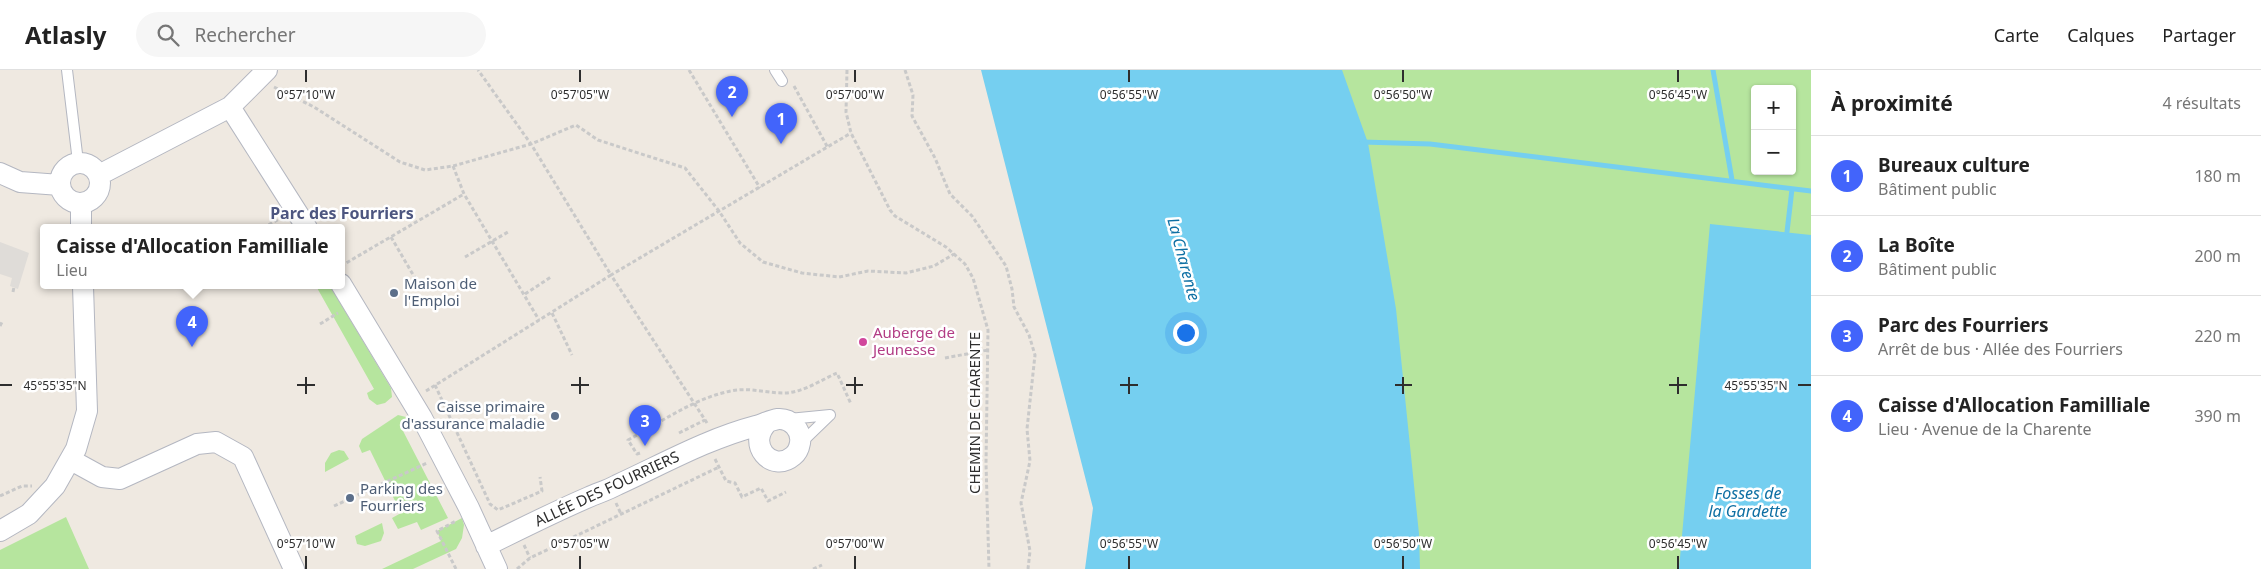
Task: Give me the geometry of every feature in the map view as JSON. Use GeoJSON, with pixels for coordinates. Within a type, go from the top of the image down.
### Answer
{"type":"FeatureCollection","features":[{"type":"Feature","properties":{"kind":"street"},"geometry":{"type":"LineString","coordinates":[[98,175],[230,107],[262,74]]}},
{"type":"Feature","properties":{"kind":"street"},"geometry":{"type":"LineString","coordinates":[[230,107],[304,224]]}},
{"type":"Feature","properties":{"kind":"street"},"geometry":{"type":"LineString","coordinates":[[78,162],[90,165],[98,175],[100,187],[97,193],[93,198],[81,203],[65,196],[60,185],[60,179],[66,168],[78,162]]}},
{"type":"Feature","properties":{"kind":"street"},"geometry":{"type":"LineString","coordinates":[[0,173],[20,182],[60,185]]}},
{"type":"Feature","properties":{"kind":"street"},"geometry":{"type":"LineString","coordinates":[[81,203],[81,224]]}},
{"type":"Feature","properties":{"kind":"street"},"geometry":{"type":"LineString","coordinates":[[0,531],[29,514],[55,486],[71,460],[87,411],[83,289]]}},
{"type":"Feature","properties":{"kind":"street"},"geometry":{"type":"LineString","coordinates":[[344,289],[443,456],[497,569]]}},
{"type":"Feature","properties":{"kind":"street"},"geometry":{"type":"LineString","coordinates":[[718,438],[762,452],[772,460],[784,461],[794,455],[800,444],[799,431],[791,422],[776,421],[760,432],[758,439],[762,452]]}},
{"type":"Feature","properties":{"kind":"street","name":"ALLÉE DES FOURRIERS"},"geometry":{"type":"LineString","coordinates":[[486,546],[718,438],[776,421]]}},
{"type":"Feature","properties":{"kind":"street"},"geometry":{"type":"LineString","coordinates":[[71,460],[102,477],[120,479],[197,444],[216,442],[243,457],[294,569]]}},
{"type":"Feature","properties":{"kind":"lane"},"geometry":{"type":"LineString","coordinates":[[67,70],[78,162]]}},
{"type":"Feature","properties":{"kind":"lane"},"geometry":{"type":"LineString","coordinates":[[775,70],[782,81]]}},
{"type":"Feature","properties":{"kind":"lane"},"geometry":{"type":"LineString","coordinates":[[776,421],[830,415],[800,444]]}},
{"type":"Feature","properties":{"kind":"path"},"geometry":{"type":"LineString","coordinates":[[478,70],[531,144],[611,275],[718,438],[719,467],[726,481],[735,483],[742,497],[761,488],[768,501],[786,492]]}},
{"type":"Feature","properties":{"kind":"path"},"geometry":{"type":"LineString","coordinates":[[689,70],[760,188]]}},
{"type":"Feature","properties":{"kind":"path","name":"CHEMIN DE CHARENTE"},"geometry":{"type":"LineString","coordinates":[[847,70],[846,112],[851,133],[890,210],[895,216],[946,246],[965,264],[973,278],[988,330],[986,463],[989,569]]}},
{"type":"Feature","properties":{"kind":"path"},"geometry":{"type":"LineString","coordinates":[[905,70],[912,95],[912,116],[935,158],[950,194],[972,216],[1006,266],[1014,307],[1029,336],[1035,355],[1026,429],[1030,461],[1021,503],[1030,551],[1028,569]]}},
{"type":"Feature","properties":{"kind":"path"},"geometry":{"type":"LineString","coordinates":[[262,74],[400,162],[424,170],[453,166],[531,144],[576,124],[598,140],[685,168],[740,243],[763,262],[802,274],[839,277],[868,272],[906,273],[934,266],[954,254]]}},
{"type":"Feature","properties":{"kind":"path"},"geometry":{"type":"LineString","coordinates":[[782,81],[794,87],[828,148]]}},
{"type":"Feature","properties":{"kind":"path"},"geometry":{"type":"LineString","coordinates":[[410,400],[611,275],[851,133]]}},
{"type":"Feature","properties":{"kind":"path"},"geometry":{"type":"LineString","coordinates":[[453,166],[464,194],[539,320]]}},
{"type":"Feature","properties":{"kind":"path"},"geometry":{"type":"LineString","coordinates":[[345,263],[464,194]]}},
{"type":"Feature","properties":{"kind":"path"},"geometry":{"type":"LineString","coordinates":[[465,257],[508,232]]}},
{"type":"Feature","properties":{"kind":"path"},"geometry":{"type":"LineString","coordinates":[[391,237],[415,278]]}},
{"type":"Feature","properties":{"kind":"path"},"geometry":{"type":"LineString","coordinates":[[524,294],[551,277]]}},
{"type":"Feature","properties":{"kind":"path"},"geometry":{"type":"LineString","coordinates":[[13,292],[14,287]]}},
{"type":"Feature","properties":{"kind":"path"},"geometry":{"type":"LineString","coordinates":[[552,313],[572,355]]}},
{"type":"Feature","properties":{"kind":"path"},"geometry":{"type":"LineString","coordinates":[[945,358],[988,350]]}},
{"type":"Feature","properties":{"kind":"path"},"geometry":{"type":"LineString","coordinates":[[646,450],[637,454],[628,440],[694,404],[733,390],[758,389],[784,393],[796,391],[838,373],[852,404]]}},
{"type":"Feature","properties":{"kind":"path"},"geometry":{"type":"LineString","coordinates":[[435,385],[490,504],[498,510],[542,491],[540,477]]}},
{"type":"Feature","properties":{"kind":"path"},"geometry":{"type":"LineString","coordinates":[[671,437],[705,420]]}},
{"type":"Feature","properties":{"kind":"path"},"geometry":{"type":"LineString","coordinates":[[334,506],[464,446]]}},
{"type":"Feature","properties":{"kind":"path"},"geometry":{"type":"LineString","coordinates":[[517,569],[530,558],[719,467]]}},
{"type":"Feature","properties":{"kind":"path"},"geometry":{"type":"LineString","coordinates":[[456,569],[437,530],[490,504]]}},
{"type":"Feature","properties":{"kind":"path"},"geometry":{"type":"LineString","coordinates":[[813,569],[822,565]]}},
{"type":"Feature","properties":{"kind":"green space"},"geometry":{"type":"Polygon","coordinates":[[[1281,70],[1811,70],[1811,569],[1376,569],[1281,70]]]}},
{"type":"Feature","properties":{"kind":"green space"},"geometry":{"type":"Polygon","coordinates":[[[318,289],[332,289],[391,388],[392,397],[385,403],[377,405],[369,399],[367,393],[374,389],[318,289]]]}},
{"type":"Feature","properties":{"kind":"green space"},"geometry":{"type":"Polygon","coordinates":[[[398,415],[406,417],[413,422],[402,429],[448,518],[421,530],[417,522],[398,529],[392,518],[401,513],[370,450],[362,453],[359,446],[362,439],[398,415]]]}},
{"type":"Feature","properties":{"kind":"green space"},"geometry":{"type":"Polygon","coordinates":[[[339,450],[344,451],[349,459],[325,472],[325,463],[331,453],[339,450]]]}},
{"type":"Feature","properties":{"kind":"green space"},"geometry":{"type":"Polygon","coordinates":[[[66,517],[89,569],[0,569],[0,550],[66,517]]]}},
{"type":"Feature","properties":{"kind":"green space"},"geometry":{"type":"Polygon","coordinates":[[[462,518],[464,525],[462,538],[456,549],[413,569],[382,569],[441,541],[437,531],[462,518]]]}},
{"type":"Feature","properties":{"kind":"green space"},"geometry":{"type":"Polygon","coordinates":[[[382,523],[384,533],[381,541],[365,546],[357,544],[355,536],[382,523]]]}},
{"type":"Feature","properties":{"kind":"shaded area"},"geometry":{"type":"Polygon","coordinates":[[[0,242],[29,253],[18,289],[10,286],[12,278],[0,274],[0,242]]]}},
{"type":"Feature","properties":{"kind":"water","name":"La Charente"},"geometry":{"type":"Polygon","coordinates":[[[981,70],[1342,70],[1368,143],[1396,309],[1419,534],[1420,569],[1085,569],[1093,508],[981,70]]]}},
{"type":"Feature","properties":{"kind":"water","name":"Fosses de la Gardette"},"geometry":{"type":"Polygon","coordinates":[[[1710,224],[1811,235],[1811,569],[1679,569],[1710,224]]]}},
{"type":"Feature","properties":{"kind":"waterway"},"geometry":{"type":"LineString","coordinates":[[1713,70],[1732,180]]}},
{"type":"Feature","properties":{"kind":"waterway"},"geometry":{"type":"LineString","coordinates":[[1362,142],[1430,144],[1811,191]]}},
{"type":"Feature","properties":{"kind":"waterway"},"geometry":{"type":"LineString","coordinates":[[1787,232],[1792,189]]}},
{"type":"Feature","properties":{"kind":"place","name":"La Boîte"},"geometry":{"type":"Point","coordinates":[732,117]}},
{"type":"Feature","properties":{"kind":"place","name":"Bureaux culture"},"geometry":{"type":"Point","coordinates":[781,144]}},
{"type":"Feature","properties":{"kind":"place","name":"Maison de l'Emploi"},"geometry":{"type":"Point","coordinates":[394,293]}},
{"type":"Feature","properties":{"kind":"place","name":"Auberge de Jeunesse"},"geometry":{"type":"Point","coordinates":[863,342]}},
{"type":"Feature","properties":{"kind":"place","name":"Caisse d'Allocation Familliale"},"geometry":{"type":"Point","coordinates":[192,347]}},
{"type":"Feature","properties":{"kind":"place","name":"Caisse primaire d'assurance maladie"},"geometry":{"type":"Point","coordinates":[555,416]}},
{"type":"Feature","properties":{"kind":"place","name":"Parc des Fourriers"},"geometry":{"type":"Point","coordinates":[645,446]}},
{"type":"Feature","properties":{"kind":"place","name":"Parking des Fourriers"},"geometry":{"type":"Point","coordinates":[350,498]}},
{"type":"Feature","properties":{"kind":"district","name":"Parc des Fourriers"},"geometry":{"type":"Point","coordinates":[342,213]}}]}
